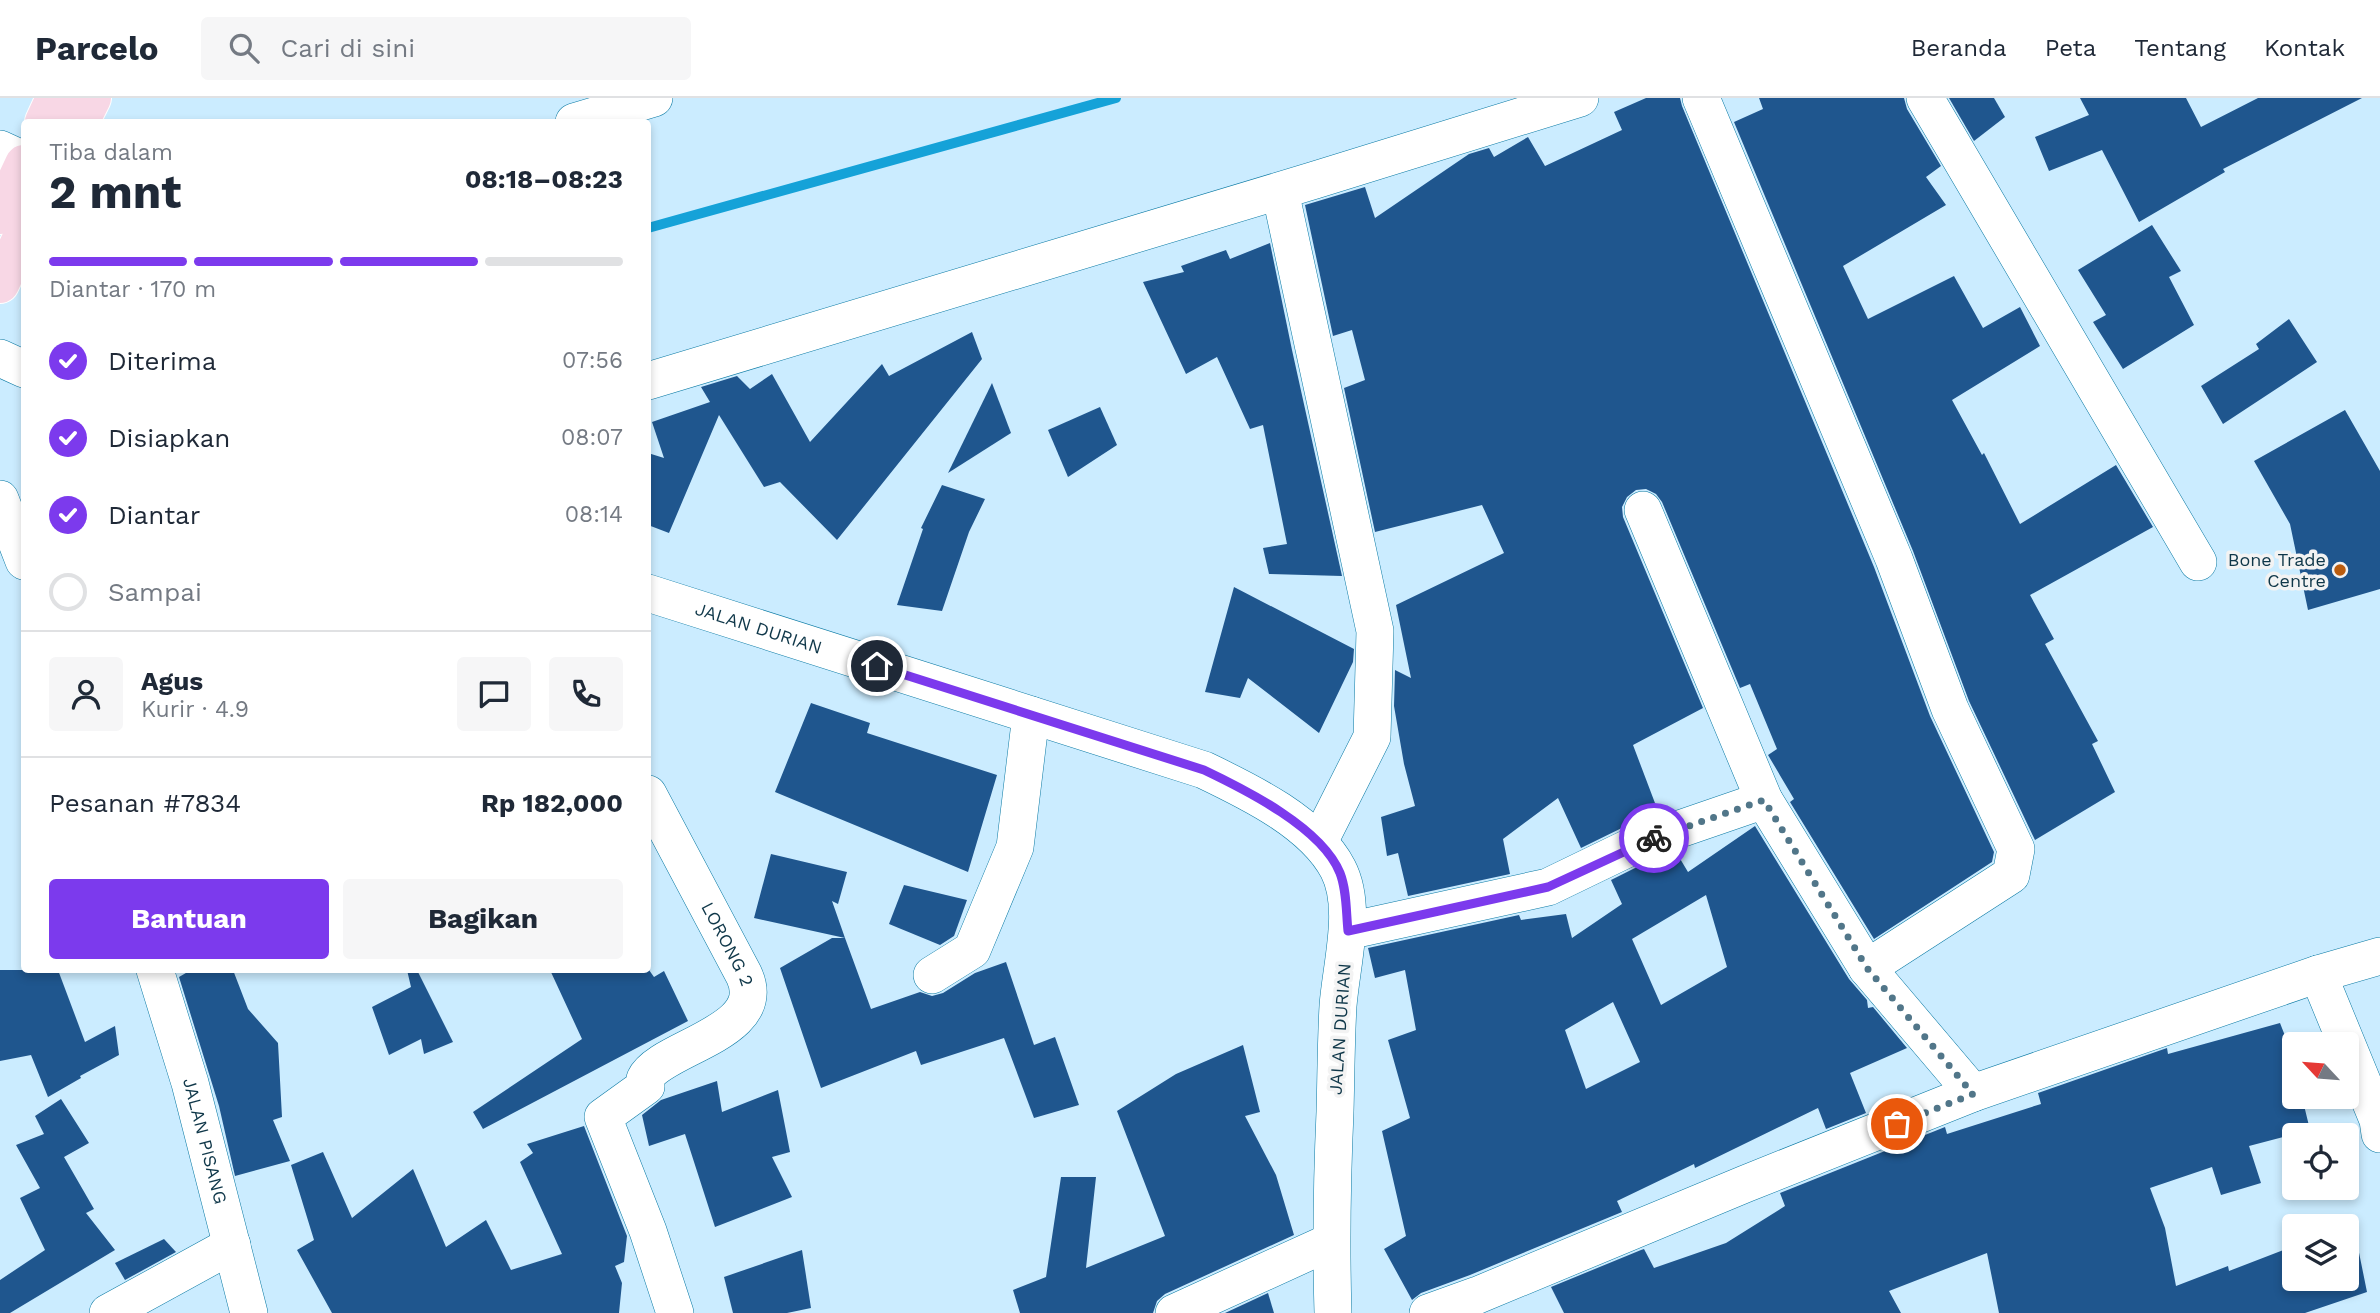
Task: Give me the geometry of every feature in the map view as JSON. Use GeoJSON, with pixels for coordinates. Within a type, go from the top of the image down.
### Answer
{"type":"FeatureCollection","features":[{"type":"Feature","properties":{"kind":"main road"},"geometry":{"type":"LineString","coordinates":[[45,119],[55,98]]}},
{"type":"Feature","properties":{"kind":"main road"},"geometry":{"type":"LineString","coordinates":[[82,119],[92,98]]}},
{"type":"Feature","properties":{"kind":"main road"},"geometry":{"type":"LineString","coordinates":[[0,284],[21,239]]}},
{"type":"Feature","properties":{"kind":"street"},"geometry":{"type":"LineString","coordinates":[[584,119],[654,98]]}},
{"type":"Feature","properties":{"kind":"street"},"geometry":{"type":"LineString","coordinates":[[651,380],[1580,98]]}},
{"type":"Feature","properties":{"kind":"street"},"geometry":{"type":"LineString","coordinates":[[1701,98],[1894,559],[1950,709],[2016,849],[2011,875],[1867,968]]}},
{"type":"Feature","properties":{"kind":"street"},"geometry":{"type":"LineString","coordinates":[[1925,98],[2198,562]]}},
{"type":"Feature","properties":{"kind":"street"},"geometry":{"type":"LineString","coordinates":[[0,149],[15,183]]}},
{"type":"Feature","properties":{"kind":"street"},"geometry":{"type":"LineString","coordinates":[[1280,191],[1375,631],[1372,737],[1319,842]]}},
{"type":"Feature","properties":{"kind":"street"},"geometry":{"type":"LineString","coordinates":[[0,358],[21,368]]}},
{"type":"Feature","properties":{"kind":"street"},"geometry":{"type":"LineString","coordinates":[[0,499],[21,553]]}},
{"type":"Feature","properties":{"kind":"street"},"geometry":{"type":"LineString","coordinates":[[1643,510],[1764,800],[1867,968],[1973,1094]]}},
{"type":"Feature","properties":{"kind":"street","name":"JALAN DURIAN"},"geometry":{"type":"LineString","coordinates":[[651,594],[1204,770],[1251,792],[1319,842],[1339,870],[1345,890],[1348,931],[1338,1005],[1330,1242],[1333,1313]]}},
{"type":"Feature","properties":{"kind":"street"},"geometry":{"type":"LineString","coordinates":[[932,975],[972,950],[1015,847],[1031,715]]}},
{"type":"Feature","properties":{"kind":"street","name":"LORONG 2"},"geometry":{"type":"LineString","coordinates":[[651,800],[749,988],[741,1013],[706,1041],[652,1068],[645,1079],[646,1086],[603,1116],[649,1231],[675,1313]]}},
{"type":"Feature","properties":{"kind":"street"},"geometry":{"type":"LineString","coordinates":[[1348,931],[1548,887],[1639,844],[1764,800]]}},
{"type":"Feature","properties":{"kind":"street"},"geometry":{"type":"LineString","coordinates":[[1428,1313],[1973,1094],[2318,974],[2380,956]]}},
{"type":"Feature","properties":{"kind":"street","name":"JALAN PISANG"},"geometry":{"type":"LineString","coordinates":[[156,973],[190,1083],[249,1313]]}},
{"type":"Feature","properties":{"kind":"street"},"geometry":{"type":"LineString","coordinates":[[2318,974],[2378,1120],[2380,1134]]}},
{"type":"Feature","properties":{"kind":"street"},"geometry":{"type":"LineString","coordinates":[[1174,1313],[1330,1242]]}},
{"type":"Feature","properties":{"kind":"street"},"geometry":{"type":"LineString","coordinates":[[108,1313],[232,1245]]}},
{"type":"Feature","properties":{"kind":"building"},"geometry":{"type":"Polygon","coordinates":[[[1646,98],[1680,98],[1874,567],[1930,716],[1994,852],[1992,862],[1874,939],[1790,802],[1794,799],[1768,755],[1777,749],[1750,684],[1740,688],[1662,502],[1656,494],[1646,489],[1636,490],[1627,497],[1622,507],[1623,517],[1703,708],[1633,745],[1658,811],[1654,816],[1630,824],[1581,848],[1558,798],[1503,839],[1510,874],[1408,896],[1398,853],[1387,856],[1381,817],[1415,806],[1404,764],[1394,706],[1395,670],[1411,678],[1396,605],[1504,553],[1482,505],[1375,532],[1344,388],[1365,380],[1352,330],[1333,336],[1305,205],[1365,187],[1375,218],[1469,154],[1489,148],[1494,157],[1528,137],[1545,166],[1622,130],[1614,112],[1646,98]]]}},
{"type":"Feature","properties":{"kind":"building"},"geometry":{"type":"Polygon","coordinates":[[[1759,98],[1904,98],[1907,109],[1941,166],[1926,177],[1946,205],[1843,266],[1868,319],[1954,276],[1983,328],[2020,307],[2040,346],[1952,400],[1982,455],[1984,453],[2020,524],[2116,465],[2153,527],[2030,595],[2054,639],[2045,644],[2098,741],[2092,744],[2115,792],[2035,840],[1969,701],[1913,551],[1734,122],[1763,109],[1759,98]]]}},
{"type":"Feature","properties":{"kind":"building"},"geometry":{"type":"Polygon","coordinates":[[[1949,98],[1994,98],[2005,117],[1974,141],[1949,98]]]}},
{"type":"Feature","properties":{"kind":"building"},"geometry":{"type":"Polygon","coordinates":[[[2080,98],[2186,98],[2201,127],[2258,98],[2362,98],[2223,169],[2225,172],[2139,222],[2102,150],[2049,171],[2035,137],[2089,115],[2080,98]]]}},
{"type":"Feature","properties":{"kind":"building"},"geometry":{"type":"Polygon","coordinates":[[[2152,225],[2181,271],[2169,277],[2194,325],[2123,369],[2093,322],[2106,315],[2078,270],[2152,225]]]}},
{"type":"Feature","properties":{"kind":"building"},"geometry":{"type":"Polygon","coordinates":[[[1270,243],[1342,576],[1269,574],[1263,548],[1287,544],[1263,425],[1250,429],[1217,357],[1186,374],[1143,282],[1184,272],[1181,266],[1226,250],[1230,259],[1270,243]]]}},
{"type":"Feature","properties":{"kind":"building"},"geometry":{"type":"Polygon","coordinates":[[[2289,319],[2317,362],[2223,424],[2201,386],[2259,349],[2256,344],[2289,319]]]}},
{"type":"Feature","properties":{"kind":"building"},"geometry":{"type":"Polygon","coordinates":[[[972,332],[982,359],[837,540],[780,482],[764,487],[719,415],[669,533],[651,526],[651,454],[664,458],[652,422],[710,402],[701,387],[737,376],[750,389],[772,374],[810,442],[882,364],[889,376],[972,332]]]}},
{"type":"Feature","properties":{"kind":"building"},"geometry":{"type":"Polygon","coordinates":[[[992,383],[1011,433],[948,473],[992,383]]]}},
{"type":"Feature","properties":{"kind":"building"},"geometry":{"type":"Polygon","coordinates":[[[1100,407],[1117,445],[1068,477],[1048,430],[1100,407]]]}},
{"type":"Feature","properties":{"kind":"building"},"geometry":{"type":"Polygon","coordinates":[[[2345,410],[2380,471],[2380,589],[2308,610],[2290,524],[2254,461],[2345,410]]]}},
{"type":"Feature","properties":{"kind":"building"},"geometry":{"type":"Polygon","coordinates":[[[942,485],[985,499],[969,532],[942,611],[897,605],[923,529],[921,528],[942,485]]]}},
{"type":"Feature","properties":{"kind":"building"},"geometry":{"type":"Polygon","coordinates":[[[1234,587],[1354,649],[1353,662],[1319,733],[1248,678],[1240,698],[1205,692],[1234,587]]]}},
{"type":"Feature","properties":{"kind":"building"},"geometry":{"type":"Polygon","coordinates":[[[811,703],[870,723],[867,733],[997,775],[968,872],[775,792],[811,703]]]}},
{"type":"Feature","properties":{"kind":"building"},"geometry":{"type":"Polygon","coordinates":[[[1755,826],[1849,979],[1867,1000],[1868,1008],[1873,1007],[1907,1048],[1850,1073],[1866,1113],[1826,1129],[1818,1108],[1695,1168],[1694,1164],[1617,1201],[1622,1212],[1421,1293],[1412,1300],[1384,1249],[1406,1236],[1382,1131],[1410,1118],[1388,1040],[1416,1030],[1405,970],[1375,978],[1368,948],[1519,915],[1521,920],[1566,914],[1572,938],[1622,904],[1611,880],[1647,862],[1676,852],[1688,872],[1755,826]],[[1706,895],[1632,939],[1661,1005],[1727,967],[1706,895]],[[1613,1002],[1565,1030],[1586,1089],[1640,1062],[1613,1002]]]}},
{"type":"Feature","properties":{"kind":"building"},"geometry":{"type":"Polygon","coordinates":[[[771,854],[847,872],[838,904],[832,901],[845,938],[754,918],[771,854]]]}},
{"type":"Feature","properties":{"kind":"building"},"geometry":{"type":"Polygon","coordinates":[[[904,885],[967,900],[954,936],[940,945],[889,924],[904,885]]]}},
{"type":"Feature","properties":{"kind":"building"},"geometry":{"type":"Polygon","coordinates":[[[832,938],[845,938],[871,1009],[920,992],[932,996],[943,993],[975,973],[1006,962],[1034,1045],[1055,1037],[1079,1105],[1034,1118],[1004,1038],[921,1065],[916,1051],[821,1088],[780,968],[832,938]]]}},
{"type":"Feature","properties":{"kind":"building"},"geometry":{"type":"Polygon","coordinates":[[[0,970],[59,973],[85,1042],[115,1026],[119,1055],[48,1097],[31,1055],[0,1061],[0,970]]]}},
{"type":"Feature","properties":{"kind":"building"},"geometry":{"type":"Polygon","coordinates":[[[664,971],[688,1021],[483,1129],[473,1112],[582,1039],[551,973],[651,973],[654,977],[664,971]]]}},
{"type":"Feature","properties":{"kind":"building"},"geometry":{"type":"Polygon","coordinates":[[[186,973],[234,973],[248,1009],[278,1043],[282,1117],[273,1120],[290,1161],[235,1176],[219,1106],[179,977],[186,973]]]}},
{"type":"Feature","properties":{"kind":"building"},"geometry":{"type":"Polygon","coordinates":[[[408,973],[418,973],[453,1042],[424,1054],[421,1039],[389,1055],[372,1007],[411,987],[408,973]]]}},
{"type":"Feature","properties":{"kind":"building"},"geometry":{"type":"Polygon","coordinates":[[[2280,1023],[2284,1032],[2282,1110],[2305,1110],[2308,1123],[2282,1123],[2282,1137],[2249,1146],[2261,1183],[2221,1195],[2212,1167],[2150,1188],[2165,1228],[2176,1286],[2228,1266],[2229,1271],[2282,1251],[2282,1291],[2359,1291],[2359,1253],[2367,1292],[2305,1313],[1999,1313],[1987,1253],[1889,1291],[1901,1313],[1564,1313],[1551,1287],[1644,1249],[1654,1268],[1726,1243],[1785,1206],[1780,1193],[1945,1127],[1947,1134],[2041,1104],[2038,1093],[2167,1048],[2168,1054],[2280,1023]]]}},
{"type":"Feature","properties":{"kind":"building"},"geometry":{"type":"Polygon","coordinates":[[[1243,1045],[1260,1112],[1245,1116],[1276,1175],[1294,1235],[1165,1294],[1157,1301],[1153,1313],[1020,1313],[1013,1290],[1046,1277],[1061,1177],[1096,1177],[1086,1268],[1165,1236],[1117,1111],[1176,1074],[1243,1045]]]}},
{"type":"Feature","properties":{"kind":"building"},"geometry":{"type":"Polygon","coordinates":[[[717,1081],[722,1112],[778,1090],[790,1152],[772,1157],[792,1197],[715,1227],[685,1134],[649,1146],[642,1115],[661,1100],[717,1081]]]}},
{"type":"Feature","properties":{"kind":"building"},"geometry":{"type":"Polygon","coordinates":[[[61,1099],[89,1143],[64,1157],[94,1209],[86,1213],[115,1250],[10,1313],[0,1313],[0,1280],[45,1250],[20,1198],[40,1188],[16,1145],[44,1134],[35,1116],[61,1099]]]}},
{"type":"Feature","properties":{"kind":"building"},"geometry":{"type":"Polygon","coordinates":[[[584,1126],[627,1236],[624,1262],[615,1266],[622,1283],[619,1313],[332,1313],[297,1250],[314,1240],[291,1165],[323,1152],[352,1218],[413,1169],[446,1247],[486,1220],[511,1270],[562,1254],[520,1162],[533,1153],[527,1144],[584,1126]]]}},
{"type":"Feature","properties":{"kind":"building"},"geometry":{"type":"Polygon","coordinates":[[[164,1239],[176,1252],[125,1280],[115,1263],[164,1239]]]}},
{"type":"Feature","properties":{"kind":"building"},"geometry":{"type":"Polygon","coordinates":[[[802,1250],[811,1308],[787,1313],[733,1313],[724,1277],[802,1250]]]}},
{"type":"Feature","properties":{"kind":"building"},"geometry":{"type":"Polygon","coordinates":[[[1268,1293],[1274,1313],[1225,1313],[1268,1293]]]}},
{"type":"Feature","properties":{"kind":"waterway"},"geometry":{"type":"LineString","coordinates":[[651,227],[1116,98]]}},
{"type":"Feature","properties":{"kind":"way so far"},"geometry":{"type":"LineString","coordinates":[[1654,838],[1764,800],[1867,968],[1973,1094],[1897,1124]]}},
{"type":"Feature","properties":{"kind":"place","name":"Bone Trade Centre"},"geometry":{"type":"Point","coordinates":[2340,570]}},
{"type":"Feature","properties":{"kind":"route"},"geometry":{"type":"LineString","coordinates":[[877,666],[1204,770],[1251,792],[1319,842],[1339,870],[1345,890],[1348,931],[1548,887],[1654,838]]}}]}
